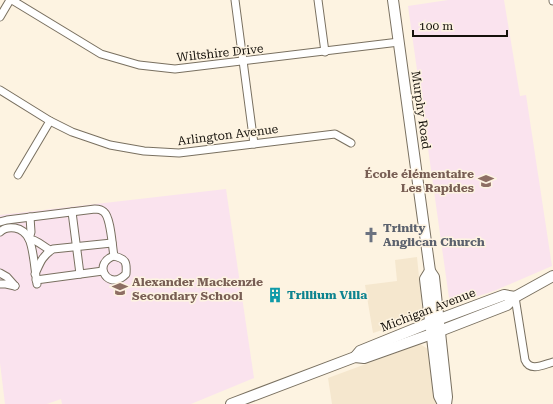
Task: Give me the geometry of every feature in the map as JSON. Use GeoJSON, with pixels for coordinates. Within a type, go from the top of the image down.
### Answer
{"type":"FeatureCollection","features":[{"type":"Feature","properties":{"kind":"main road","name":"Murphy Road"},"geometry":{"type":"LineString","coordinates":[[393,0],[430,271],[434,277],[434,321],[436,332],[439,396],[444,404]]}},
{"type":"Feature","properties":{"kind":"main road","name":"Michigan Avenue"},"geometry":{"type":"LineString","coordinates":[[354,357],[364,358],[507,305],[515,297],[553,276]]}},
{"type":"Feature","properties":{"kind":"main road","name":"Michigan Avenue"},"geometry":{"type":"LineString","coordinates":[[232,404],[354,357],[360,351],[434,321],[504,295],[515,297]]}},
{"type":"Feature","properties":{"kind":"street"},"geometry":{"type":"LineString","coordinates":[[0,17],[11,0]]}},
{"type":"Feature","properties":{"kind":"street","name":"Wiltshire Drive"},"geometry":{"type":"LineString","coordinates":[[11,0],[101,54],[139,66],[175,69],[399,42]]}},
{"type":"Feature","properties":{"kind":"street"},"geometry":{"type":"LineString","coordinates":[[235,0],[254,144]]}},
{"type":"Feature","properties":{"kind":"street"},"geometry":{"type":"LineString","coordinates":[[318,0],[324,52]]}},
{"type":"Feature","properties":{"kind":"street","name":"Arlington Avenue"},"geometry":{"type":"LineString","coordinates":[[0,90],[72,132],[110,145],[144,151],[179,153],[335,134],[350,143]]}},
{"type":"Feature","properties":{"kind":"street"},"geometry":{"type":"LineString","coordinates":[[18,175],[50,120]]}},
{"type":"Feature","properties":{"kind":"street"},"geometry":{"type":"LineString","coordinates":[[0,222],[95,209],[102,210],[109,220],[114,256]]}},
{"type":"Feature","properties":{"kind":"street"},"geometry":{"type":"LineString","coordinates":[[72,212],[80,274]]}},
{"type":"Feature","properties":{"kind":"street"},"geometry":{"type":"LineString","coordinates":[[29,239],[31,232],[30,218]]}},
{"type":"Feature","properties":{"kind":"street"},"geometry":{"type":"LineString","coordinates":[[0,232],[3,229],[10,228],[16,228],[23,231],[29,239],[36,279]]}},
{"type":"Feature","properties":{"kind":"street"},"geometry":{"type":"LineString","coordinates":[[29,239],[35,240],[50,250]]}},
{"type":"Feature","properties":{"kind":"street"},"geometry":{"type":"LineString","coordinates":[[36,279],[42,257],[52,249],[112,243]]}},
{"type":"Feature","properties":{"kind":"street"},"geometry":{"type":"LineString","coordinates":[[114,256],[122,258],[126,263],[126,274],[121,279],[110,279],[105,276],[103,271],[104,262],[110,257],[114,256]]}},
{"type":"Feature","properties":{"kind":"street"},"geometry":{"type":"LineString","coordinates":[[36,279],[103,271]]}},
{"type":"Feature","properties":{"kind":"street"},"geometry":{"type":"LineString","coordinates":[[0,273],[7,277],[15,286],[0,284]]}},
{"type":"Feature","properties":{"kind":"street"},"geometry":{"type":"LineString","coordinates":[[515,297],[525,360],[527,364],[530,367],[535,368],[553,362]]}},
{"type":"Feature","properties":{"kind":"shaded area","name":"École élémentaire Les Rapides"},"geometry":{"type":"Polygon","coordinates":[[[448,0],[504,0],[520,96],[526,95],[552,266],[494,291],[450,305],[408,6],[448,0]]]}},
{"type":"Feature","properties":{"kind":"shaded area","name":"Alexander Mackenzie Secondary School"},"geometry":{"type":"Polygon","coordinates":[[[226,189],[254,378],[191,404],[62,404],[61,399],[47,404],[5,404],[0,363],[0,215],[226,189]]]}},
{"type":"Feature","properties":{"kind":"shaded area"},"geometry":{"type":"Polygon","coordinates":[[[417,257],[423,317],[373,333],[365,285],[397,281],[395,260],[417,257]]]}},
{"type":"Feature","properties":{"kind":"shaded area"},"geometry":{"type":"Polygon","coordinates":[[[420,344],[428,349],[436,404],[332,404],[328,378],[420,344]]]}},
{"type":"Feature","properties":{"kind":"place","name":"École élémentaire Les Rapides"},"geometry":{"type":"Point","coordinates":[486,181]}},
{"type":"Feature","properties":{"kind":"place","name":"Trinity Anglican Church"},"geometry":{"type":"Point","coordinates":[371,235]}},
{"type":"Feature","properties":{"kind":"place","name":"Alexander Mackenzie Secondary School"},"geometry":{"type":"Point","coordinates":[120,289]}},
{"type":"Feature","properties":{"kind":"place","name":"Trillium Villa"},"geometry":{"type":"Point","coordinates":[275,295]}}]}
